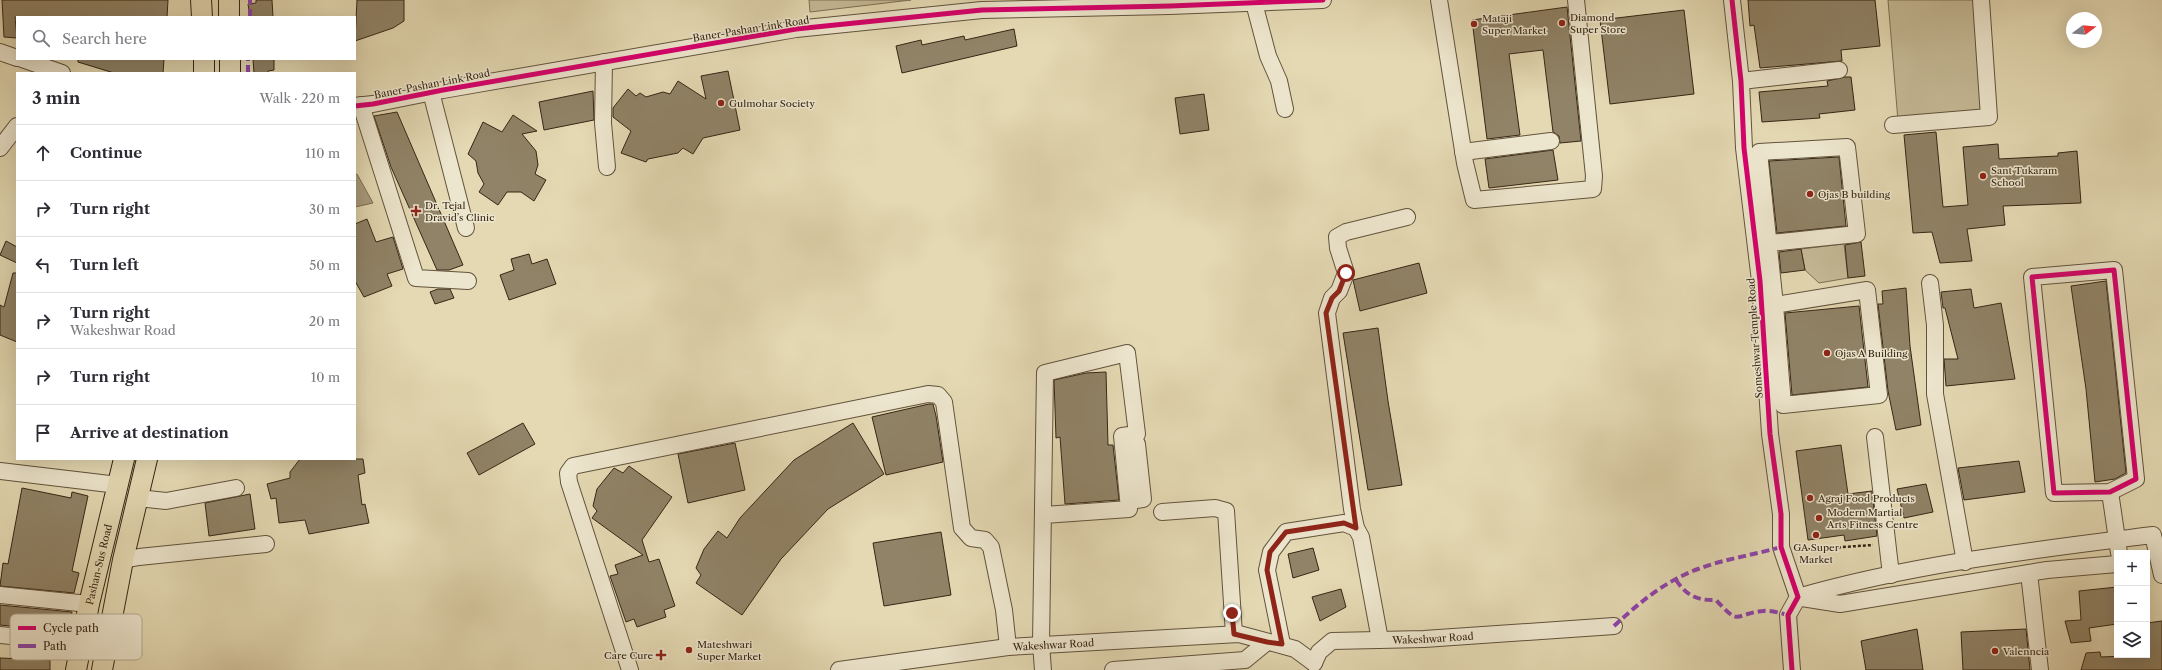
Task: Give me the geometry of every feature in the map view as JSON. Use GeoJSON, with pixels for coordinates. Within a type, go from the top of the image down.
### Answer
{"type":"FeatureCollection","features":[{"type":"Feature","properties":{"kind":"main road"},"geometry":{"type":"LineString","coordinates":[[201,0],[202,16]]}},
{"type":"Feature","properties":{"kind":"main road"},"geometry":{"type":"LineString","coordinates":[[229,0],[229,16]]}},
{"type":"Feature","properties":{"kind":"main road"},"geometry":{"type":"LineString","coordinates":[[204,60],[204,72]]}},
{"type":"Feature","properties":{"kind":"main road","name":"Pashan-Sus Road"},"geometry":{"type":"LineString","coordinates":[[87,614],[124,460]]}},
{"type":"Feature","properties":{"kind":"main road"},"geometry":{"type":"LineString","coordinates":[[113,614],[123,560],[147,460]]}},
{"type":"Feature","properties":{"kind":"main road","name":"Pashan-Sus Road"},"geometry":{"type":"LineString","coordinates":[[76,670],[78,660]]}},
{"type":"Feature","properties":{"kind":"main road"},"geometry":{"type":"LineString","coordinates":[[102,670],[104,660]]}},
{"type":"Feature","properties":{"kind":"street","name":"Baner-Pashan Link Road"},"geometry":{"type":"LineString","coordinates":[[360,108],[432,98],[604,62],[796,29],[982,5],[1254,3],[1323,0]]}},
{"type":"Feature","properties":{"kind":"street"},"geometry":{"type":"LineString","coordinates":[[1438,0],[1463,152],[1474,200],[1593,189],[1594,176],[1576,0]]}},
{"type":"Feature","properties":{"kind":"street","name":"Someshwar Temple Road"},"geometry":{"type":"LineString","coordinates":[[1732,0],[1741,81],[1744,148],[1763,244],[1775,406],[1782,547],[1798,597]]}},
{"type":"Feature","properties":{"kind":"street"},"geometry":{"type":"LineString","coordinates":[[1893,125],[1989,118],[1981,0]]}},
{"type":"Feature","properties":{"kind":"street"},"geometry":{"type":"LineString","coordinates":[[1254,3],[1268,56],[1279,81],[1285,109]]}},
{"type":"Feature","properties":{"kind":"street"},"geometry":{"type":"LineString","coordinates":[[0,52],[16,58]]}},
{"type":"Feature","properties":{"kind":"street"},"geometry":{"type":"LineString","coordinates":[[24,60],[42,69],[57,72]]}},
{"type":"Feature","properties":{"kind":"street"},"geometry":{"type":"LineString","coordinates":[[604,62],[603,123],[607,167]]}},
{"type":"Feature","properties":{"kind":"street"},"geometry":{"type":"LineString","coordinates":[[1741,81],[1839,70]]}},
{"type":"Feature","properties":{"kind":"street"},"geometry":{"type":"LineString","coordinates":[[432,98],[466,228]]}},
{"type":"Feature","properties":{"kind":"street"},"geometry":{"type":"LineString","coordinates":[[360,108],[416,278],[468,281]]}},
{"type":"Feature","properties":{"kind":"street"},"geometry":{"type":"LineString","coordinates":[[0,148],[16,127]]}},
{"type":"Feature","properties":{"kind":"street"},"geometry":{"type":"LineString","coordinates":[[1463,152],[1551,141]]}},
{"type":"Feature","properties":{"kind":"street"},"geometry":{"type":"LineString","coordinates":[[1847,147],[1857,234],[1763,244],[1759,152],[1847,147]]}},
{"type":"Feature","properties":{"kind":"street"},"geometry":{"type":"LineString","coordinates":[[1380,640],[1361,537],[1356,528],[1326,313],[1332,298],[1339,291],[1346,273],[1338,248],[1337,237],[1346,232],[1407,217]]}},
{"type":"Feature","properties":{"kind":"street"},"geometry":{"type":"LineString","coordinates":[[2114,270],[2136,479],[2110,492],[2054,493],[2032,277],[2114,270]]}},
{"type":"Feature","properties":{"kind":"street"},"geometry":{"type":"LineString","coordinates":[[1930,283],[1935,325],[1935,394],[1965,562]]}},
{"type":"Feature","properties":{"kind":"street"},"geometry":{"type":"LineString","coordinates":[[1768,306],[1867,290],[1879,395],[1775,406]]}},
{"type":"Feature","properties":{"kind":"street"},"geometry":{"type":"LineString","coordinates":[[1043,670],[1041,644],[1045,373],[1127,353],[1136,434],[1122,436],[1129,509],[1044,515]]}},
{"type":"Feature","properties":{"kind":"street"},"geometry":{"type":"LineString","coordinates":[[630,670],[568,482],[568,473],[573,466],[928,394],[938,395],[944,402],[962,528],[971,538],[985,540],[991,547],[1004,610],[1008,647]]}},
{"type":"Feature","properties":{"kind":"street"},"geometry":{"type":"LineString","coordinates":[[1875,437],[1891,575]]}},
{"type":"Feature","properties":{"kind":"street"},"geometry":{"type":"LineString","coordinates":[[1129,501],[1143,499],[1137,444]]}},
{"type":"Feature","properties":{"kind":"street"},"geometry":{"type":"LineString","coordinates":[[0,471],[118,485]]}},
{"type":"Feature","properties":{"kind":"street"},"geometry":{"type":"LineString","coordinates":[[138,498],[166,501],[236,488]]}},
{"type":"Feature","properties":{"kind":"street"},"geometry":{"type":"LineString","coordinates":[[2110,492],[2118,546]]}},
{"type":"Feature","properties":{"kind":"street"},"geometry":{"type":"LineString","coordinates":[[1162,512],[1215,508],[1226,511],[1234,634]]}},
{"type":"Feature","properties":{"kind":"street"},"geometry":{"type":"LineString","coordinates":[[1113,670],[1245,660],[1275,643],[1267,570],[1270,552],[1286,532],[1344,523],[1356,528]]}},
{"type":"Feature","properties":{"kind":"street"},"geometry":{"type":"LineString","coordinates":[[1792,670],[1788,615],[1798,597],[1837,586],[1965,562],[2118,546],[2153,535],[2156,554],[2162,575]]}},
{"type":"Feature","properties":{"kind":"street"},"geometry":{"type":"LineString","coordinates":[[123,560],[139,557],[266,544]]}},
{"type":"Feature","properties":{"kind":"street"},"geometry":{"type":"LineString","coordinates":[[1798,597],[1840,604],[2029,573],[2114,564]]}},
{"type":"Feature","properties":{"kind":"street"},"geometry":{"type":"LineString","coordinates":[[2029,573],[2040,670]]}},
{"type":"Feature","properties":{"kind":"street"},"geometry":{"type":"LineString","coordinates":[[0,595],[89,604]]}},
{"type":"Feature","properties":{"kind":"street","name":"Wakeshwar Road"},"geometry":{"type":"LineString","coordinates":[[839,670],[1008,647],[1234,634],[1295,649],[1315,666],[1319,652],[1332,641],[1424,639],[1614,626]]}},
{"type":"Feature","properties":{"kind":"street"},"geometry":{"type":"LineString","coordinates":[[0,635],[10,636]]}},
{"type":"Feature","properties":{"kind":"shaded area"},"geometry":{"type":"Polygon","coordinates":[[[809,0],[911,0],[810,12],[809,0]]]}},
{"type":"Feature","properties":{"kind":"shaded area"},"geometry":{"type":"Polygon","coordinates":[[[1888,0],[1981,0],[1991,109],[1898,121],[1888,0]]]}},
{"type":"Feature","properties":{"kind":"shaded area"},"geometry":{"type":"Polygon","coordinates":[[[357,174],[373,203],[356,207],[357,174]]]}},
{"type":"Feature","properties":{"kind":"shaded area"},"geometry":{"type":"Polygon","coordinates":[[[1844,244],[1848,278],[1819,283],[1805,270],[1801,249],[1844,244]]]}},
{"type":"Feature","properties":{"kind":"building"},"geometry":{"type":"Polygon","coordinates":[[[2,0],[168,0],[167,16],[16,16],[16,38],[4,37],[2,0]]]}},
{"type":"Feature","properties":{"kind":"building"},"geometry":{"type":"Polygon","coordinates":[[[256,0],[272,0],[273,16],[250,16],[248,4],[256,3],[256,0]]]}},
{"type":"Feature","properties":{"kind":"building"},"geometry":{"type":"Polygon","coordinates":[[[357,0],[404,0],[404,21],[393,28],[356,41],[357,0]]]}},
{"type":"Feature","properties":{"kind":"building"},"geometry":{"type":"Polygon","coordinates":[[[1748,0],[1875,0],[1880,46],[1841,50],[1842,61],[1760,68],[1754,25],[1750,26],[1748,0]]]}},
{"type":"Feature","properties":{"kind":"building"},"geometry":{"type":"Polygon","coordinates":[[[1567,7],[1581,141],[1560,143],[1559,136],[1553,132],[1543,50],[1509,54],[1520,135],[1487,139],[1472,20],[1567,7]]]}},
{"type":"Feature","properties":{"kind":"building"},"geometry":{"type":"Polygon","coordinates":[[[1684,10],[1694,94],[1610,104],[1600,20],[1684,10]]]}},
{"type":"Feature","properties":{"kind":"building"},"geometry":{"type":"Polygon","coordinates":[[[1014,29],[1017,46],[902,73],[896,46],[921,40],[922,45],[964,36],[965,40],[1014,29]]]}},
{"type":"Feature","properties":{"kind":"building"},"geometry":{"type":"Polygon","coordinates":[[[78,60],[164,60],[163,72],[111,72],[78,62],[78,60]]]}},
{"type":"Feature","properties":{"kind":"building"},"geometry":{"type":"Polygon","coordinates":[[[253,60],[274,60],[274,70],[268,72],[254,72],[253,60]]]}},
{"type":"Feature","properties":{"kind":"building"},"geometry":{"type":"Polygon","coordinates":[[[728,71],[740,130],[703,138],[693,154],[683,148],[678,153],[648,159],[646,162],[621,153],[631,131],[613,117],[613,108],[628,89],[636,96],[640,93],[646,97],[663,92],[670,94],[678,81],[706,99],[701,76],[728,71]]]}},
{"type":"Feature","properties":{"kind":"building"},"geometry":{"type":"Polygon","coordinates":[[[1851,77],[1855,110],[1819,114],[1820,118],[1762,122],[1759,92],[1828,86],[1827,81],[1851,77]]]}},
{"type":"Feature","properties":{"kind":"building"},"geometry":{"type":"Polygon","coordinates":[[[593,91],[594,120],[544,130],[539,102],[593,91]]]}},
{"type":"Feature","properties":{"kind":"building"},"geometry":{"type":"Polygon","coordinates":[[[1204,94],[1209,130],[1180,134],[1175,98],[1204,94]]]}},
{"type":"Feature","properties":{"kind":"building"},"geometry":{"type":"Polygon","coordinates":[[[397,112],[463,265],[449,270],[437,270],[391,167],[374,116],[397,112]]]}},
{"type":"Feature","properties":{"kind":"building"},"geometry":{"type":"Polygon","coordinates":[[[513,115],[537,131],[522,134],[536,151],[538,165],[535,174],[546,180],[534,201],[521,192],[507,192],[498,205],[479,192],[484,184],[478,173],[476,161],[468,154],[483,122],[502,132],[513,115]]]}},
{"type":"Feature","properties":{"kind":"building"},"geometry":{"type":"Polygon","coordinates":[[[1936,132],[1943,207],[1968,205],[1963,147],[1998,144],[1999,159],[2058,156],[2058,153],[2077,151],[2081,203],[2003,206],[2005,225],[1967,229],[1972,261],[1940,263],[1932,232],[1913,233],[1904,135],[1936,132]]]}},
{"type":"Feature","properties":{"kind":"building"},"geometry":{"type":"Polygon","coordinates":[[[1553,150],[1558,180],[1489,188],[1485,159],[1553,150]]]}},
{"type":"Feature","properties":{"kind":"building","name":"Ojas B building"},"geometry":{"type":"Polygon","coordinates":[[[1839,157],[1846,226],[1777,233],[1769,161],[1839,157]]]}},
{"type":"Feature","properties":{"kind":"building"},"geometry":{"type":"Polygon","coordinates":[[[367,219],[376,242],[393,237],[403,269],[387,274],[392,286],[364,297],[356,283],[356,224],[367,219]]]}},
{"type":"Feature","properties":{"kind":"building"},"geometry":{"type":"Polygon","coordinates":[[[6,241],[16,246],[16,263],[0,255],[6,241]]]}},
{"type":"Feature","properties":{"kind":"building"},"geometry":{"type":"Polygon","coordinates":[[[1861,242],[1865,276],[1848,278],[1845,245],[1861,242]]]}},
{"type":"Feature","properties":{"kind":"building"},"geometry":{"type":"Polygon","coordinates":[[[1801,249],[1805,270],[1781,273],[1779,252],[1801,249]]]}},
{"type":"Feature","properties":{"kind":"building"},"geometry":{"type":"Polygon","coordinates":[[[529,254],[532,264],[547,259],[556,284],[509,300],[500,275],[514,270],[511,259],[529,254]]]}},
{"type":"Feature","properties":{"kind":"building"},"geometry":{"type":"Polygon","coordinates":[[[1419,263],[1427,293],[1360,311],[1353,280],[1419,263]]]}},
{"type":"Feature","properties":{"kind":"building"},"geometry":{"type":"Polygon","coordinates":[[[13,273],[16,273],[16,342],[0,335],[0,305],[4,307],[13,273]]]}},
{"type":"Feature","properties":{"kind":"building"},"geometry":{"type":"Polygon","coordinates":[[[2106,281],[2126,473],[2115,479],[2095,482],[2086,389],[2071,286],[2106,281]]]}},
{"type":"Feature","properties":{"kind":"building"},"geometry":{"type":"Polygon","coordinates":[[[1906,288],[1910,346],[1921,425],[1896,430],[1888,391],[1878,304],[1883,304],[1882,291],[1906,288]]]}},
{"type":"Feature","properties":{"kind":"building"},"geometry":{"type":"Polygon","coordinates":[[[438,289],[450,289],[454,298],[435,304],[430,292],[438,289]]]}},
{"type":"Feature","properties":{"kind":"building"},"geometry":{"type":"Polygon","coordinates":[[[1971,289],[1974,308],[2001,303],[2015,379],[1946,386],[1944,359],[1958,359],[1945,308],[1943,308],[1941,292],[1971,289]]]}},
{"type":"Feature","properties":{"kind":"building","name":"Ojas A Building"},"geometry":{"type":"Polygon","coordinates":[[[1859,306],[1868,387],[1792,395],[1785,313],[1859,306]]]}},
{"type":"Feature","properties":{"kind":"building"},"geometry":{"type":"Polygon","coordinates":[[[1378,328],[1402,485],[1368,490],[1343,333],[1378,328]]]}},
{"type":"Feature","properties":{"kind":"building"},"geometry":{"type":"Polygon","coordinates":[[[1106,372],[1108,445],[1113,445],[1119,500],[1065,504],[1060,437],[1056,438],[1054,380],[1086,373],[1106,372]]]}},
{"type":"Feature","properties":{"kind":"building"},"geometry":{"type":"Polygon","coordinates":[[[933,404],[936,416],[943,462],[886,475],[872,417],[933,404]]]}},
{"type":"Feature","properties":{"kind":"building"},"geometry":{"type":"Polygon","coordinates":[[[523,423],[535,444],[479,475],[467,453],[523,423]]]}},
{"type":"Feature","properties":{"kind":"building"},"geometry":{"type":"Polygon","coordinates":[[[853,423],[884,474],[828,509],[781,559],[742,615],[696,583],[701,575],[696,568],[704,549],[718,531],[727,538],[740,518],[794,460],[853,423]]]}},
{"type":"Feature","properties":{"kind":"building"},"geometry":{"type":"Polygon","coordinates":[[[735,443],[745,490],[688,503],[678,454],[735,443]]]}},
{"type":"Feature","properties":{"kind":"building"},"geometry":{"type":"Polygon","coordinates":[[[1841,445],[1848,494],[1872,491],[1877,536],[1845,541],[1844,535],[1808,540],[1796,451],[1841,445]]]}},
{"type":"Feature","properties":{"kind":"building"},"geometry":{"type":"Polygon","coordinates":[[[363,459],[365,473],[358,475],[362,505],[365,504],[369,523],[309,534],[305,520],[279,523],[276,498],[271,499],[267,484],[290,478],[290,472],[299,460],[363,459]]]}},
{"type":"Feature","properties":{"kind":"building"},"geometry":{"type":"Polygon","coordinates":[[[2019,461],[2025,492],[1964,500],[1958,468],[2019,461]]]}},
{"type":"Feature","properties":{"kind":"building"},"geometry":{"type":"Polygon","coordinates":[[[629,466],[672,497],[642,540],[649,562],[659,559],[675,606],[664,610],[666,617],[637,627],[634,619],[626,622],[610,576],[618,574],[615,565],[643,555],[592,518],[597,511],[593,506],[597,489],[614,468],[623,473],[629,466]]]}},
{"type":"Feature","properties":{"kind":"building"},"geometry":{"type":"Polygon","coordinates":[[[1926,484],[1933,512],[1904,518],[1897,489],[1926,484]]]}},
{"type":"Feature","properties":{"kind":"building"},"geometry":{"type":"Polygon","coordinates":[[[22,488],[71,498],[72,492],[88,496],[72,571],[79,573],[74,593],[0,586],[3,563],[8,564],[22,488]]]}},
{"type":"Feature","properties":{"kind":"building"},"geometry":{"type":"Polygon","coordinates":[[[250,494],[255,529],[209,536],[205,503],[250,494]]]}},
{"type":"Feature","properties":{"kind":"building"},"geometry":{"type":"Polygon","coordinates":[[[941,532],[951,595],[884,606],[873,543],[941,532]]]}},
{"type":"Feature","properties":{"kind":"building"},"geometry":{"type":"Polygon","coordinates":[[[1313,548],[1319,570],[1293,578],[1288,554],[1313,548]]]}},
{"type":"Feature","properties":{"kind":"building"},"geometry":{"type":"Polygon","coordinates":[[[2114,587],[2114,624],[2089,628],[2091,641],[2071,643],[2065,621],[2081,620],[2079,591],[2114,587]]]}},
{"type":"Feature","properties":{"kind":"building"},"geometry":{"type":"Polygon","coordinates":[[[1341,589],[1346,607],[1320,621],[1312,597],[1341,589]]]}},
{"type":"Feature","properties":{"kind":"building"},"geometry":{"type":"Polygon","coordinates":[[[0,605],[72,612],[72,614],[10,614],[10,626],[0,625],[0,605]]]}},
{"type":"Feature","properties":{"kind":"building"},"geometry":{"type":"Polygon","coordinates":[[[2162,621],[2162,670],[2081,670],[2086,653],[2100,652],[2101,657],[2150,658],[2150,623],[2162,621]]]}},
{"type":"Feature","properties":{"kind":"building"},"geometry":{"type":"Polygon","coordinates":[[[1917,629],[1923,670],[1866,670],[1861,641],[1917,629]]]}},
{"type":"Feature","properties":{"kind":"building","name":"Valenncia"},"geometry":{"type":"Polygon","coordinates":[[[2026,629],[2030,670],[1963,670],[1961,632],[2026,629]]]}},
{"type":"Feature","properties":{"kind":"building"},"geometry":{"type":"Polygon","coordinates":[[[0,658],[10,658],[10,660],[50,660],[50,670],[0,670],[0,658]]]}},
{"type":"Feature","properties":{"kind":"marked path"},"geometry":{"type":"LineString","coordinates":[[250,0],[250,16]]}},
{"type":"Feature","properties":{"kind":"marked path"},"geometry":{"type":"LineString","coordinates":[[248,60],[248,72]]}},
{"type":"Feature","properties":{"kind":"marked path"},"geometry":{"type":"LineString","coordinates":[[1614,626],[1653,593],[1686,574],[1718,562],[1781,547]]}},
{"type":"Feature","properties":{"kind":"marked path"},"geometry":{"type":"LineString","coordinates":[[1676,580],[1688,593],[1698,598],[1716,600],[1734,616],[1738,617],[1753,612],[1766,611],[1788,615]]}},
{"type":"Feature","properties":{"kind":"cycle path"},"geometry":{"type":"LineString","coordinates":[[356,106],[796,29],[982,10],[1170,6],[1323,0]]}},
{"type":"Feature","properties":{"kind":"cycle path"},"geometry":{"type":"LineString","coordinates":[[1732,0],[1741,81],[1744,148],[1760,281],[1770,434],[1781,514],[1781,547],[1798,597],[1788,615],[1792,670]]}},
{"type":"Feature","properties":{"kind":"cycle path"},"geometry":{"type":"LineString","coordinates":[[2114,270],[2136,479],[2110,492],[2054,493],[2032,277],[2114,270]]}},
{"type":"Feature","properties":{"kind":"place","name":"Diamond Super Store"},"geometry":{"type":"Point","coordinates":[1562,23]}},
{"type":"Feature","properties":{"kind":"place","name":"Mataji Super Market"},"geometry":{"type":"Point","coordinates":[1474,24]}},
{"type":"Feature","properties":{"kind":"place","name":"Gulmohar Society"},"geometry":{"type":"Point","coordinates":[721,103]}},
{"type":"Feature","properties":{"kind":"place","name":"Sant Tukaram School"},"geometry":{"type":"Point","coordinates":[1983,176]}},
{"type":"Feature","properties":{"kind":"place","name":"Ojas B building"},"geometry":{"type":"Point","coordinates":[1810,194]}},
{"type":"Feature","properties":{"kind":"place","name":"Dr. Tejal Dravid’s Clinic"},"geometry":{"type":"Point","coordinates":[416,211]}},
{"type":"Feature","properties":{"kind":"place","name":"Ojas A Building"},"geometry":{"type":"Point","coordinates":[1827,353]}},
{"type":"Feature","properties":{"kind":"place","name":"Agraj Food Products"},"geometry":{"type":"Point","coordinates":[1810,498]}},
{"type":"Feature","properties":{"kind":"place","name":"Modern Martial Arts Fitness Centre"},"geometry":{"type":"Point","coordinates":[1819,518]}},
{"type":"Feature","properties":{"kind":"place","name":"GA Super Market"},"geometry":{"type":"Point","coordinates":[1816,535]}},
{"type":"Feature","properties":{"kind":"place","name":"Mateshwari Super Market"},"geometry":{"type":"Point","coordinates":[689,650]}},
{"type":"Feature","properties":{"kind":"place","name":"Valenncia"},"geometry":{"type":"Point","coordinates":[1995,651]}},
{"type":"Feature","properties":{"kind":"place","name":"Care Cure"},"geometry":{"type":"Point","coordinates":[661,655]}},
{"type":"Feature","properties":{"kind":"route"},"geometry":{"type":"LineString","coordinates":[[1232,613],[1234,634],[1282,644],[1267,570],[1270,552],[1286,532],[1344,523],[1356,528],[1352,509],[1326,313],[1332,298],[1339,291],[1346,273]]}}]}
